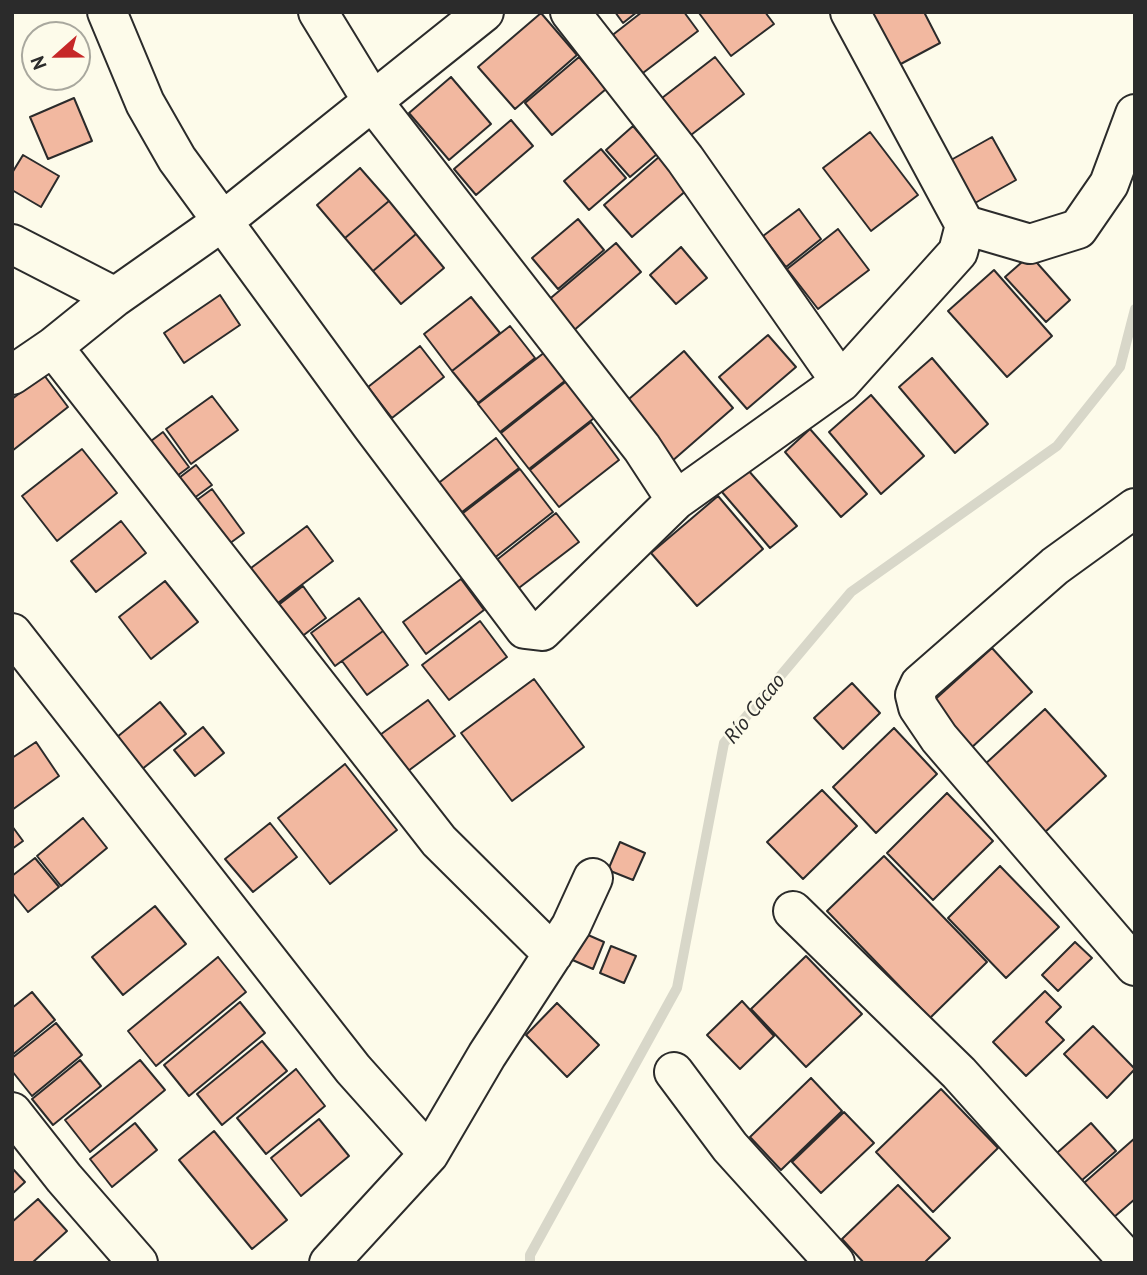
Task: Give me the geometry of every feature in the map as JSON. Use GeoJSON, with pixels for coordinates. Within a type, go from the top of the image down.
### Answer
{"type":"FeatureCollection","features":[{"type":"Feature","properties":{"kind":"street"},"geometry":{"type":"LineString","coordinates":[[107,12],[145,103],[177,159],[372,426],[525,629],[542,631],[676,500],[841,382],[958,252],[965,225],[850,12]]}},
{"type":"Feature","properties":{"kind":"street"},"geometry":{"type":"LineString","coordinates":[[318,12],[373,102],[642,448],[676,500]]}},
{"type":"Feature","properties":{"kind":"street"},"geometry":{"type":"LineString","coordinates":[[12,375],[223,221],[484,12]]}},
{"type":"Feature","properties":{"kind":"street"},"geometry":{"type":"LineString","coordinates":[[570,12],[685,159],[841,382]]}},
{"type":"Feature","properties":{"kind":"street"},"geometry":{"type":"LineString","coordinates":[[965,225],[1030,244],[1079,229],[1109,184],[1135,114]]}},
{"type":"Feature","properties":{"kind":"street"},"geometry":{"type":"LineString","coordinates":[[12,244],[114,298]]}},
{"type":"Feature","properties":{"kind":"street"},"geometry":{"type":"LineString","coordinates":[[53,346],[439,841],[553,954]]}},
{"type":"Feature","properties":{"kind":"street"},"geometry":{"type":"LineString","coordinates":[[1135,508],[1055,566],[920,684],[915,695],[918,708],[939,738],[1135,966]]}},
{"type":"Feature","properties":{"kind":"street"},"geometry":{"type":"LineString","coordinates":[[12,633],[353,1069],[429,1154]]}},
{"type":"Feature","properties":{"kind":"street"},"geometry":{"type":"LineString","coordinates":[[329,1263],[429,1154],[487,1055],[572,926],[593,878]]}},
{"type":"Feature","properties":{"kind":"street"},"geometry":{"type":"LineString","coordinates":[[793,911],[959,1073],[1126,1257]]}},
{"type":"Feature","properties":{"kind":"street"},"geometry":{"type":"LineString","coordinates":[[674,1072],[730,1147],[835,1263]]}},
{"type":"Feature","properties":{"kind":"street"},"geometry":{"type":"LineString","coordinates":[[12,1112],[138,1263]]}},
{"type":"Feature","properties":{"kind":"building"},"geometry":{"type":"Polygon","coordinates":[[[615,12],[637,12],[623,23],[615,12]]]}},
{"type":"Feature","properties":{"kind":"building"},"geometry":{"type":"Polygon","coordinates":[[[642,12],[684,12],[698,31],[639,76],[610,37],[642,12]]]}},
{"type":"Feature","properties":{"kind":"building"},"geometry":{"type":"Polygon","coordinates":[[[700,12],[765,12],[774,24],[731,56],[700,12]]]}},
{"type":"Feature","properties":{"kind":"building"},"geometry":{"type":"Polygon","coordinates":[[[876,12],[924,12],[940,43],[897,66],[870,16],[876,12]]]}},
{"type":"Feature","properties":{"kind":"building"},"geometry":{"type":"Polygon","coordinates":[[[541,13],[577,55],[515,109],[478,67],[541,13]]]}},
{"type":"Feature","properties":{"kind":"building"},"geometry":{"type":"Polygon","coordinates":[[[579,57],[606,89],[552,135],[525,103],[579,57]]]}},
{"type":"Feature","properties":{"kind":"building"},"geometry":{"type":"Polygon","coordinates":[[[715,57],[744,94],[691,135],[662,98],[715,57]]]}},
{"type":"Feature","properties":{"kind":"building"},"geometry":{"type":"Polygon","coordinates":[[[451,77],[491,124],[449,160],[409,113],[451,77]]]}},
{"type":"Feature","properties":{"kind":"building"},"geometry":{"type":"Polygon","coordinates":[[[74,98],[92,141],[48,159],[30,117],[74,98]]]}},
{"type":"Feature","properties":{"kind":"building"},"geometry":{"type":"Polygon","coordinates":[[[511,120],[533,146],[476,195],[454,169],[511,120]]]}},
{"type":"Feature","properties":{"kind":"building"},"geometry":{"type":"Polygon","coordinates":[[[633,126],[657,154],[630,177],[606,150],[633,126]]]}},
{"type":"Feature","properties":{"kind":"building"},"geometry":{"type":"Polygon","coordinates":[[[870,132],[918,195],[871,231],[823,168],[870,132]]]}},
{"type":"Feature","properties":{"kind":"building"},"geometry":{"type":"Polygon","coordinates":[[[992,137],[1016,180],[975,203],[951,160],[992,137]]]}},
{"type":"Feature","properties":{"kind":"building"},"geometry":{"type":"Polygon","coordinates":[[[601,149],[626,178],[589,210],[564,181],[601,149]]]}},
{"type":"Feature","properties":{"kind":"building"},"geometry":{"type":"Polygon","coordinates":[[[23,155],[59,176],[41,207],[12,190],[12,173],[23,155]]]}},
{"type":"Feature","properties":{"kind":"building"},"geometry":{"type":"Polygon","coordinates":[[[660,156],[688,189],[632,237],[604,205],[660,156]]]}},
{"type":"Feature","properties":{"kind":"building"},"geometry":{"type":"Polygon","coordinates":[[[360,168],[389,201],[345,238],[317,205],[360,168]]]}},
{"type":"Feature","properties":{"kind":"building"},"geometry":{"type":"Polygon","coordinates":[[[389,201],[416,234],[373,271],[345,238],[389,201]]]}},
{"type":"Feature","properties":{"kind":"building"},"geometry":{"type":"Polygon","coordinates":[[[799,209],[821,239],[786,267],[763,236],[799,209]]]}},
{"type":"Feature","properties":{"kind":"building"},"geometry":{"type":"Polygon","coordinates":[[[578,219],[604,250],[558,289],[532,258],[578,219]]]}},
{"type":"Feature","properties":{"kind":"building"},"geometry":{"type":"Polygon","coordinates":[[[838,229],[869,270],[818,309],[787,269],[838,229]]]}},
{"type":"Feature","properties":{"kind":"building"},"geometry":{"type":"Polygon","coordinates":[[[416,234],[444,268],[401,304],[373,271],[416,234]]]}},
{"type":"Feature","properties":{"kind":"building"},"geometry":{"type":"Polygon","coordinates":[[[616,243],[641,272],[572,332],[546,302],[616,243]]]}},
{"type":"Feature","properties":{"kind":"building"},"geometry":{"type":"Polygon","coordinates":[[[681,247],[707,278],[676,304],[650,275],[681,247]]]}},
{"type":"Feature","properties":{"kind":"building"},"geometry":{"type":"Polygon","coordinates":[[[1030,255],[1070,300],[1046,322],[1005,277],[1030,255]]]}},
{"type":"Feature","properties":{"kind":"building"},"geometry":{"type":"Polygon","coordinates":[[[994,270],[1052,336],[1007,377],[948,311],[994,270]]]}},
{"type":"Feature","properties":{"kind":"building"},"geometry":{"type":"Polygon","coordinates":[[[220,295],[240,325],[184,363],[164,333],[220,295]]]}},
{"type":"Feature","properties":{"kind":"building"},"geometry":{"type":"Polygon","coordinates":[[[471,297],[500,333],[452,371],[424,334],[471,297]]]}},
{"type":"Feature","properties":{"kind":"building"},"geometry":{"type":"Polygon","coordinates":[[[510,326],[535,358],[478,403],[452,371],[510,326]]]}},
{"type":"Feature","properties":{"kind":"building"},"geometry":{"type":"Polygon","coordinates":[[[768,335],[796,367],[747,409],[719,377],[768,335]]]}},
{"type":"Feature","properties":{"kind":"building"},"geometry":{"type":"Polygon","coordinates":[[[420,346],[444,377],[392,418],[368,387],[420,346]]]}},
{"type":"Feature","properties":{"kind":"building"},"geometry":{"type":"Polygon","coordinates":[[[684,351],[733,408],[671,462],[622,405],[684,351]]]}},
{"type":"Feature","properties":{"kind":"building"},"geometry":{"type":"Polygon","coordinates":[[[545,352],[566,380],[500,432],[478,404],[545,352]]]}},
{"type":"Feature","properties":{"kind":"building"},"geometry":{"type":"Polygon","coordinates":[[[932,358],[988,424],[955,453],[899,387],[932,358]]]}},
{"type":"Feature","properties":{"kind":"building"},"geometry":{"type":"Polygon","coordinates":[[[44,375],[68,407],[12,451],[12,399],[44,375]]]}},
{"type":"Feature","properties":{"kind":"building"},"geometry":{"type":"Polygon","coordinates":[[[569,379],[598,415],[529,469],[501,433],[569,379]]]}},
{"type":"Feature","properties":{"kind":"building"},"geometry":{"type":"Polygon","coordinates":[[[871,395],[924,456],[881,494],[829,432],[871,395]]]}},
{"type":"Feature","properties":{"kind":"building"},"geometry":{"type":"Polygon","coordinates":[[[212,396],[238,430],[191,464],[166,429],[212,396]]]}},
{"type":"Feature","properties":{"kind":"building"},"geometry":{"type":"Polygon","coordinates":[[[591,422],[619,460],[559,507],[530,470],[591,422]]]}},
{"type":"Feature","properties":{"kind":"building"},"geometry":{"type":"Polygon","coordinates":[[[810,429],[867,494],[841,517],[785,452],[810,429]]]}},
{"type":"Feature","properties":{"kind":"building"},"geometry":{"type":"Polygon","coordinates":[[[163,432],[189,467],[169,482],[143,447],[163,432]]]}},
{"type":"Feature","properties":{"kind":"building"},"geometry":{"type":"Polygon","coordinates":[[[496,438],[519,468],[453,519],[431,489],[496,438]]]}},
{"type":"Feature","properties":{"kind":"building"},"geometry":{"type":"Polygon","coordinates":[[[82,449],[117,493],[57,541],[22,496],[82,449]]]}},
{"type":"Feature","properties":{"kind":"building"},"geometry":{"type":"Polygon","coordinates":[[[196,465],[212,485],[186,504],[171,484],[196,465]]]}},
{"type":"Feature","properties":{"kind":"building"},"geometry":{"type":"Polygon","coordinates":[[[520,469],[553,512],[488,563],[454,520],[520,469]]]}},
{"type":"Feature","properties":{"kind":"building"},"geometry":{"type":"Polygon","coordinates":[[[748,470],[797,526],[770,548],[722,492],[748,470]]]}},
{"type":"Feature","properties":{"kind":"building"},"geometry":{"type":"Polygon","coordinates":[[[212,489],[244,533],[222,549],[190,505],[212,489]]]}},
{"type":"Feature","properties":{"kind":"building"},"geometry":{"type":"Polygon","coordinates":[[[718,496],[763,549],[697,606],[651,553],[718,496]]]}},
{"type":"Feature","properties":{"kind":"building"},"geometry":{"type":"Polygon","coordinates":[[[556,513],[579,542],[511,594],[489,566],[556,513]]]}},
{"type":"Feature","properties":{"kind":"building"},"geometry":{"type":"Polygon","coordinates":[[[121,521],[146,553],[96,592],[71,561],[121,521]]]}},
{"type":"Feature","properties":{"kind":"building"},"geometry":{"type":"Polygon","coordinates":[[[307,526],[333,561],[270,609],[243,574],[307,526]]]}},
{"type":"Feature","properties":{"kind":"building"},"geometry":{"type":"Polygon","coordinates":[[[461,579],[484,610],[426,654],[403,622],[461,579]]]}},
{"type":"Feature","properties":{"kind":"building"},"geometry":{"type":"Polygon","coordinates":[[[165,581],[198,622],[151,659],[119,617],[165,581]]]}},
{"type":"Feature","properties":{"kind":"building"},"geometry":{"type":"Polygon","coordinates":[[[303,586],[326,618],[296,641],[272,610],[303,586]]]}},
{"type":"Feature","properties":{"kind":"building"},"geometry":{"type":"Polygon","coordinates":[[[359,598],[383,631],[335,666],[311,633],[359,598]]]}},
{"type":"Feature","properties":{"kind":"building"},"geometry":{"type":"Polygon","coordinates":[[[480,621],[507,657],[449,700],[422,665],[480,621]]]}},
{"type":"Feature","properties":{"kind":"building"},"geometry":{"type":"Polygon","coordinates":[[[383,631],[408,665],[367,695],[342,661],[383,631]]]}},
{"type":"Feature","properties":{"kind":"building"},"geometry":{"type":"Polygon","coordinates":[[[992,648],[1032,692],[970,749],[930,704],[992,648]]]}},
{"type":"Feature","properties":{"kind":"building"},"geometry":{"type":"Polygon","coordinates":[[[534,679],[584,747],[512,801],[461,733],[534,679]]]}},
{"type":"Feature","properties":{"kind":"building"},"geometry":{"type":"Polygon","coordinates":[[[852,683],[880,713],[843,749],[814,718],[852,683]]]}},
{"type":"Feature","properties":{"kind":"building"},"geometry":{"type":"Polygon","coordinates":[[[428,700],[455,736],[400,777],[373,740],[428,700]]]}},
{"type":"Feature","properties":{"kind":"building"},"geometry":{"type":"Polygon","coordinates":[[[160,702],[186,734],[131,778],[106,746],[160,702]]]}},
{"type":"Feature","properties":{"kind":"building"},"geometry":{"type":"Polygon","coordinates":[[[1045,709],[1106,776],[1044,833],[983,766],[1045,709]]]}},
{"type":"Feature","properties":{"kind":"building"},"geometry":{"type":"Polygon","coordinates":[[[203,727],[224,753],[195,776],[174,750],[203,727]]]}},
{"type":"Feature","properties":{"kind":"building"},"geometry":{"type":"Polygon","coordinates":[[[894,728],[937,774],[876,833],[833,787],[894,728]]]}},
{"type":"Feature","properties":{"kind":"building"},"geometry":{"type":"Polygon","coordinates":[[[36,742],[59,776],[12,810],[12,758],[36,742]]]}},
{"type":"Feature","properties":{"kind":"building"},"geometry":{"type":"Polygon","coordinates":[[[345,764],[397,830],[330,884],[278,818],[345,764]]]}},
{"type":"Feature","properties":{"kind":"building"},"geometry":{"type":"Polygon","coordinates":[[[822,790],[857,826],[803,879],[767,842],[822,790]]]}},
{"type":"Feature","properties":{"kind":"building"},"geometry":{"type":"Polygon","coordinates":[[[947,793],[993,841],[933,900],[887,853],[947,793]]]}},
{"type":"Feature","properties":{"kind":"building"},"geometry":{"type":"Polygon","coordinates":[[[83,818],[107,848],[61,886],[37,856],[83,818]]]}},
{"type":"Feature","properties":{"kind":"building"},"geometry":{"type":"Polygon","coordinates":[[[270,823],[297,857],[253,892],[225,859],[270,823]]]}},
{"type":"Feature","properties":{"kind":"building"},"geometry":{"type":"Polygon","coordinates":[[[12,826],[23,841],[12,849],[12,826]]]}},
{"type":"Feature","properties":{"kind":"building"},"geometry":{"type":"Polygon","coordinates":[[[620,842],[645,853],[633,880],[608,870],[620,842]]]}},
{"type":"Feature","properties":{"kind":"building"},"geometry":{"type":"Polygon","coordinates":[[[884,856],[987,962],[930,1018],[827,911],[884,856]]]}},
{"type":"Feature","properties":{"kind":"building"},"geometry":{"type":"Polygon","coordinates":[[[35,858],[59,887],[28,912],[12,892],[12,876],[35,858]]]}},
{"type":"Feature","properties":{"kind":"building"},"geometry":{"type":"Polygon","coordinates":[[[1000,866],[1059,927],[1006,978],[948,918],[1000,866]]]}},
{"type":"Feature","properties":{"kind":"building"},"geometry":{"type":"Polygon","coordinates":[[[155,906],[186,944],[123,995],[92,957],[155,906]]]}},
{"type":"Feature","properties":{"kind":"building"},"geometry":{"type":"Polygon","coordinates":[[[579,931],[604,942],[593,969],[568,958],[579,931]]]}},
{"type":"Feature","properties":{"kind":"building"},"geometry":{"type":"Polygon","coordinates":[[[1075,942],[1092,958],[1058,991],[1042,975],[1075,942]]]}},
{"type":"Feature","properties":{"kind":"building"},"geometry":{"type":"Polygon","coordinates":[[[611,946],[636,956],[624,983],[600,973],[611,946]]]}},
{"type":"Feature","properties":{"kind":"building"},"geometry":{"type":"Polygon","coordinates":[[[806,956],[862,1014],[806,1067],[751,1009],[806,956]]]}},
{"type":"Feature","properties":{"kind":"building"},"geometry":{"type":"Polygon","coordinates":[[[218,957],[246,992],[156,1066],[128,1031],[218,957]]]}},
{"type":"Feature","properties":{"kind":"building"},"geometry":{"type":"Polygon","coordinates":[[[1045,991],[1061,1007],[1046,1022],[1064,1040],[1026,1076],[993,1042],[1045,991]]]}},
{"type":"Feature","properties":{"kind":"building"},"geometry":{"type":"Polygon","coordinates":[[[32,992],[55,1020],[12,1055],[12,1008],[32,992]]]}},
{"type":"Feature","properties":{"kind":"building"},"geometry":{"type":"Polygon","coordinates":[[[742,1001],[774,1036],[740,1069],[707,1035],[742,1001]]]}},
{"type":"Feature","properties":{"kind":"building"},"geometry":{"type":"Polygon","coordinates":[[[240,1002],[265,1033],[189,1096],[164,1065],[240,1002]]]}},
{"type":"Feature","properties":{"kind":"building"},"geometry":{"type":"Polygon","coordinates":[[[557,1003],[599,1045],[567,1077],[526,1035],[557,1003]]]}},
{"type":"Feature","properties":{"kind":"building"},"geometry":{"type":"Polygon","coordinates":[[[56,1023],[82,1055],[32,1096],[12,1071],[12,1058],[56,1023]]]}},
{"type":"Feature","properties":{"kind":"building"},"geometry":{"type":"Polygon","coordinates":[[[1093,1026],[1135,1069],[1107,1098],[1064,1054],[1093,1026]]]}},
{"type":"Feature","properties":{"kind":"building"},"geometry":{"type":"Polygon","coordinates":[[[262,1041],[287,1071],[222,1125],[197,1094],[262,1041]]]}},
{"type":"Feature","properties":{"kind":"building"},"geometry":{"type":"Polygon","coordinates":[[[80,1060],[101,1086],[53,1125],[32,1099],[80,1060]]]}},
{"type":"Feature","properties":{"kind":"building"},"geometry":{"type":"Polygon","coordinates":[[[140,1060],[165,1090],[90,1152],[65,1120],[140,1060]]]}},
{"type":"Feature","properties":{"kind":"building"},"geometry":{"type":"Polygon","coordinates":[[[296,1069],[325,1106],[266,1154],[237,1118],[296,1069]]]}},
{"type":"Feature","properties":{"kind":"building"},"geometry":{"type":"Polygon","coordinates":[[[811,1078],[842,1111],[781,1170],[750,1137],[811,1078]]]}},
{"type":"Feature","properties":{"kind":"building"},"geometry":{"type":"Polygon","coordinates":[[[941,1089],[998,1148],[933,1212],[876,1152],[941,1089]]]}},
{"type":"Feature","properties":{"kind":"building"},"geometry":{"type":"Polygon","coordinates":[[[844,1112],[874,1143],[821,1193],[792,1162],[844,1112]]]}},
{"type":"Feature","properties":{"kind":"building"},"geometry":{"type":"Polygon","coordinates":[[[319,1119],[349,1156],[301,1196],[271,1158],[319,1119]]]}},
{"type":"Feature","properties":{"kind":"building"},"geometry":{"type":"Polygon","coordinates":[[[135,1123],[157,1150],[112,1187],[90,1159],[135,1123]]]}},
{"type":"Feature","properties":{"kind":"building"},"geometry":{"type":"Polygon","coordinates":[[[1091,1123],[1116,1151],[1074,1187],[1050,1159],[1091,1123]]]}},
{"type":"Feature","properties":{"kind":"building"},"geometry":{"type":"Polygon","coordinates":[[[214,1131],[287,1220],[252,1249],[179,1160],[214,1131]]]}},
{"type":"Feature","properties":{"kind":"building"},"geometry":{"type":"Polygon","coordinates":[[[1135,1138],[1135,1199],[1106,1224],[1076,1190],[1135,1138]]]}},
{"type":"Feature","properties":{"kind":"building"},"geometry":{"type":"Polygon","coordinates":[[[12,1168],[25,1182],[12,1194],[12,1168]]]}},
{"type":"Feature","properties":{"kind":"building"},"geometry":{"type":"Polygon","coordinates":[[[898,1185],[950,1238],[924,1263],[864,1263],[842,1239],[898,1185]]]}},
{"type":"Feature","properties":{"kind":"building"},"geometry":{"type":"Polygon","coordinates":[[[38,1199],[67,1231],[32,1263],[12,1263],[12,1222],[38,1199]]]}},
{"type":"Feature","properties":{"kind":"waterway","name":"Río Cacao"},"geometry":{"type":"LineString","coordinates":[[530,1263],[530,1255],[677,988],[724,743],[851,592],[1057,446],[1120,367],[1135,309]]}}]}
